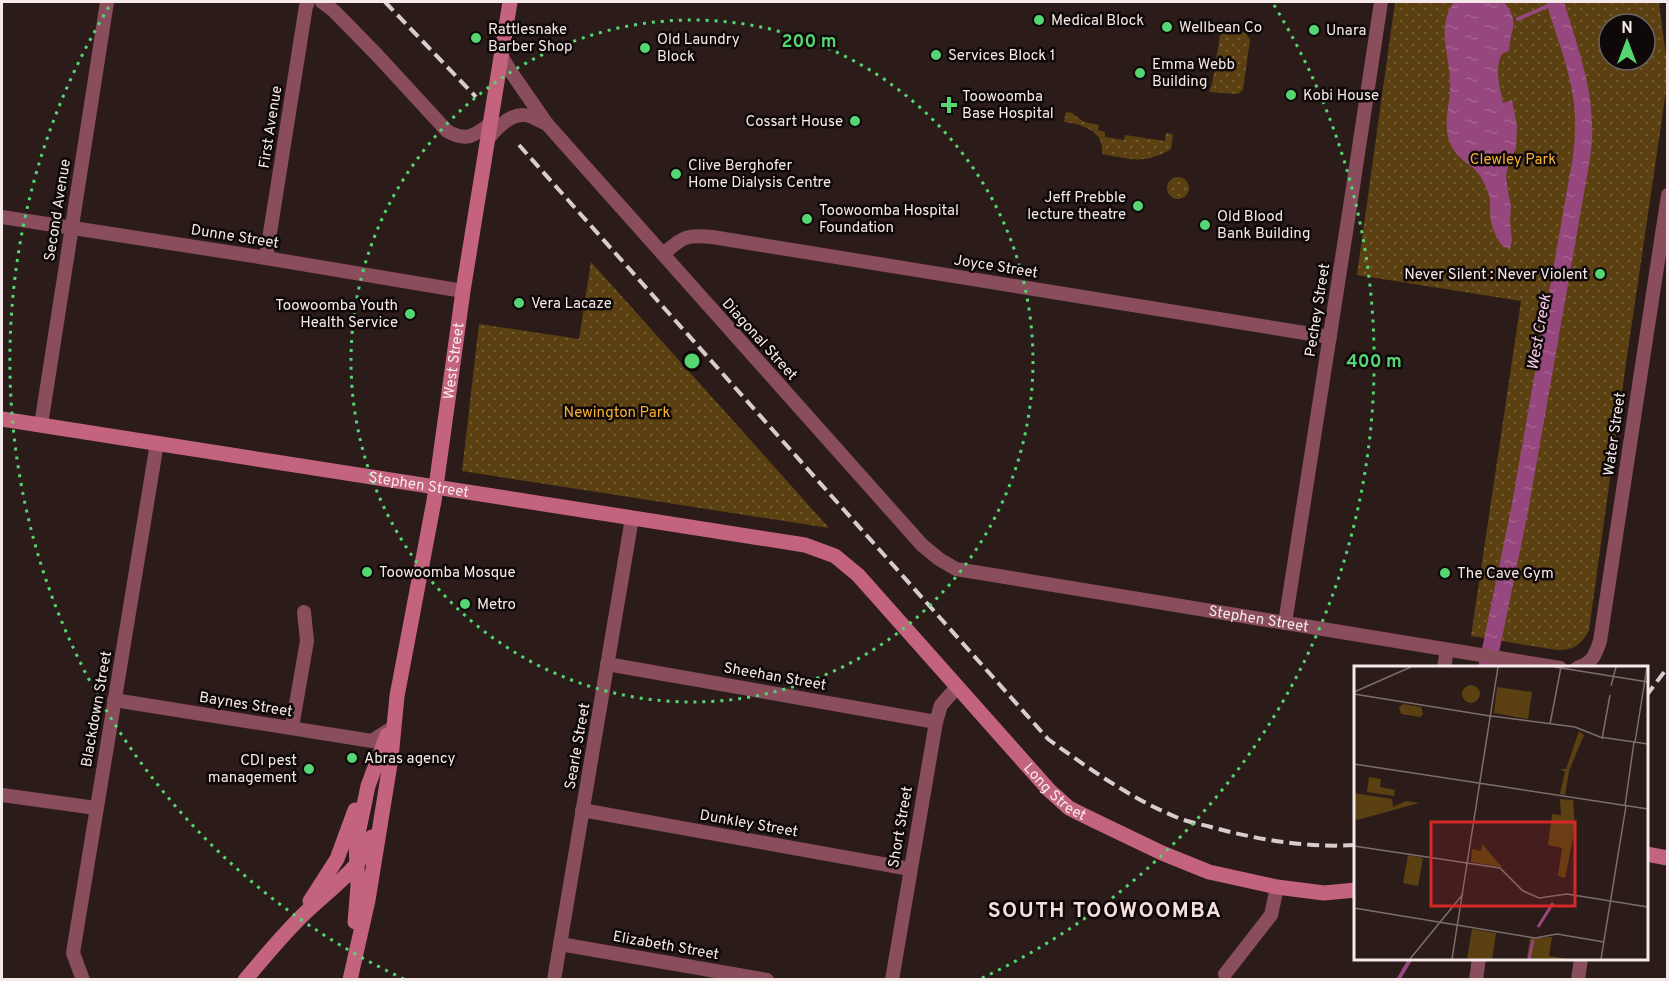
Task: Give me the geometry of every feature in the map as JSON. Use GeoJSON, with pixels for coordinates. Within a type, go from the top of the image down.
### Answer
{"type":"FeatureCollection","features":[{"type":"Feature","properties":{"kind":"main road","name":"West Street"},"geometry":{"type":"LineString","coordinates":[[392,725],[436,487],[463,291],[510,2]]}},
{"type":"Feature","properties":{"kind":"main road","name":"Stephen Street"},"geometry":{"type":"LineString","coordinates":[[2,419],[805,545],[835,556]]}},
{"type":"Feature","properties":{"kind":"main road","name":"Long Street"},"geometry":{"type":"LineString","coordinates":[[835,556],[858,575],[1049,790],[1069,807],[1152,848],[1209,872],[1277,887],[1324,892],[1354,890]]}},
{"type":"Feature","properties":{"kind":"main road"},"geometry":{"type":"LineString","coordinates":[[350,980],[369,894],[391,758],[392,725]]}},
{"type":"Feature","properties":{"kind":"main road"},"geometry":{"type":"LineString","coordinates":[[353,961],[358,886],[356,844],[368,786],[392,725]]}},
{"type":"Feature","properties":{"kind":"main road"},"geometry":{"type":"LineString","coordinates":[[245,980],[299,918],[340,882],[366,852],[371,841],[391,758]]}},
{"type":"Feature","properties":{"kind":"main road"},"geometry":{"type":"LineString","coordinates":[[299,918],[337,859],[354,812],[368,786]]}},
{"type":"Feature","properties":{"kind":"main road"},"geometry":{"type":"LineString","coordinates":[[1648,854],[1668,858]]}},
{"type":"Feature","properties":{"kind":"street","name":"Second Avenue"},"geometry":{"type":"LineString","coordinates":[[41,424],[107,2]]}},
{"type":"Feature","properties":{"kind":"street","name":"First Avenue"},"geometry":{"type":"LineString","coordinates":[[266,258],[308,2]]}},
{"type":"Feature","properties":{"kind":"street"},"geometry":{"type":"LineString","coordinates":[[322,2],[334,11],[454,136],[463,138],[489,132],[516,116],[524,115],[547,124]]}},
{"type":"Feature","properties":{"kind":"street","name":"Pechey Street"},"geometry":{"type":"LineString","coordinates":[[1285,623],[1380,2]]}},
{"type":"Feature","properties":{"kind":"street","name":"Diagonal Street"},"geometry":{"type":"LineString","coordinates":[[502,57],[547,124],[663,255],[922,545],[939,560],[956,568]]}},
{"type":"Feature","properties":{"kind":"street","name":"Water Street"},"geometry":{"type":"LineString","coordinates":[[1582,666],[1589,663],[1600,641],[1668,195]]}},
{"type":"Feature","properties":{"kind":"street","name":"Dunne Street"},"geometry":{"type":"LineString","coordinates":[[2,217],[463,291]]}},
{"type":"Feature","properties":{"kind":"street","name":"Joyce Street"},"geometry":{"type":"LineString","coordinates":[[663,255],[679,240],[687,236],[704,236],[1330,337]]}},
{"type":"Feature","properties":{"kind":"street","name":"Blackdown Street"},"geometry":{"type":"LineString","coordinates":[[83,980],[73,953],[157,443]]}},
{"type":"Feature","properties":{"kind":"street","name":"Searle Street"},"geometry":{"type":"LineString","coordinates":[[554,980],[632,518]]}},
{"type":"Feature","properties":{"kind":"street","name":"Stephen Street"},"geometry":{"type":"LineString","coordinates":[[956,568],[1548,666]]}},
{"type":"Feature","properties":{"kind":"street"},"geometry":{"type":"LineString","coordinates":[[292,727],[307,641],[304,612]]}},
{"type":"Feature","properties":{"kind":"street"},"geometry":{"type":"LineString","coordinates":[[1444,666],[1447,650]]}},
{"type":"Feature","properties":{"kind":"street","name":"Sheehan Street"},"geometry":{"type":"LineString","coordinates":[[608,664],[936,722]]}},
{"type":"Feature","properties":{"kind":"street","name":"Short Street"},"geometry":{"type":"LineString","coordinates":[[892,980],[936,722],[941,705],[957,687]]}},
{"type":"Feature","properties":{"kind":"street","name":"Baynes Street"},"geometry":{"type":"LineString","coordinates":[[114,700],[372,741]]}},
{"type":"Feature","properties":{"kind":"street"},"geometry":{"type":"LineString","coordinates":[[376,764],[372,741],[392,725]]}},
{"type":"Feature","properties":{"kind":"street"},"geometry":{"type":"LineString","coordinates":[[2,795],[96,808]]}},
{"type":"Feature","properties":{"kind":"street","name":"Dunkley Street"},"geometry":{"type":"LineString","coordinates":[[582,810],[910,869]]}},
{"type":"Feature","properties":{"kind":"street"},"geometry":{"type":"LineString","coordinates":[[1225,974],[1272,915],[1277,887]]}},
{"type":"Feature","properties":{"kind":"street","name":"Elizabeth Street"},"geometry":{"type":"LineString","coordinates":[[561,944],[767,980]]}},
{"type":"Feature","properties":{"kind":"street"},"geometry":{"type":"LineString","coordinates":[[1476,980],[1479,960]]}},
{"type":"Feature","properties":{"kind":"street"},"geometry":{"type":"LineString","coordinates":[[1578,980],[1581,960]]}},
{"type":"Feature","properties":{"kind":"green space","name":"Clewley Park"},"geometry":{"type":"Polygon","coordinates":[[[1395,2],[1659,2],[1667,65],[1667,84],[1589,630],[1576,646],[1568,649],[1557,650],[1471,636],[1521,301],[1357,275],[1395,2]]]}},
{"type":"Feature","properties":{"kind":"green space"},"geometry":{"type":"Polygon","coordinates":[[[1221,29],[1246,33],[1250,40],[1243,90],[1238,94],[1209,92],[1221,29]]]}},
{"type":"Feature","properties":{"kind":"green space"},"geometry":{"type":"Polygon","coordinates":[[[1066,112],[1072,113],[1084,122],[1099,125],[1098,130],[1105,132],[1105,137],[1124,140],[1125,135],[1165,141],[1166,133],[1173,134],[1171,149],[1145,159],[1129,159],[1102,154],[1102,146],[1096,134],[1085,127],[1064,122],[1066,112]]]}},
{"type":"Feature","properties":{"kind":"green space"},"geometry":{"type":"Polygon","coordinates":[[[1178,177],[1186,180],[1189,188],[1186,196],[1178,199],[1170,196],[1167,188],[1170,180],[1178,177]]]}},
{"type":"Feature","properties":{"kind":"green space","name":"Newington Park"},"geometry":{"type":"Polygon","coordinates":[[[591,262],[829,528],[462,471],[479,324],[579,339],[591,262]]]}},
{"type":"Feature","properties":{"kind":"water"},"geometry":{"type":"Polygon","coordinates":[[[1454,2],[1504,2],[1512,15],[1513,26],[1509,51],[1502,54],[1498,66],[1503,103],[1512,100],[1517,126],[1516,148],[1506,175],[1511,206],[1512,241],[1510,248],[1503,247],[1494,232],[1489,194],[1482,180],[1476,171],[1456,153],[1448,137],[1450,75],[1445,32],[1448,12],[1454,2]]]}},
{"type":"Feature","properties":{"kind":"water"},"geometry":{"type":"Polygon","coordinates":[[[1546,2],[1564,2],[1582,63],[1591,110],[1590,159],[1528,512],[1496,666],[1478,666],[1511,509],[1574,149],[1575,112],[1566,64],[1546,2]]]}},
{"type":"Feature","properties":{"kind":"waterway"},"geometry":{"type":"LineString","coordinates":[[1518,19],[1550,5]]}},
{"type":"Feature","properties":{"kind":"waterway","name":"West Creek"},"geometry":{"type":"LineString","coordinates":[[1398,980],[1410,960]]}},
{"type":"Feature","properties":{"kind":"railway"},"geometry":{"type":"LineString","coordinates":[[385,2],[476,97]]}},
{"type":"Feature","properties":{"kind":"railway"},"geometry":{"type":"LineString","coordinates":[[519,145],[1048,739],[1126,792],[1185,820],[1247,836],[1283,842],[1354,845]]}},
{"type":"Feature","properties":{"kind":"railway"},"geometry":{"type":"LineString","coordinates":[[1648,693],[1668,667]]}},
{"type":"Feature","properties":{"kind":"place","name":"Medical Block"},"geometry":{"type":"Point","coordinates":[1039,20]}},
{"type":"Feature","properties":{"kind":"place","name":"Wellbean Co"},"geometry":{"type":"Point","coordinates":[1167,27]}},
{"type":"Feature","properties":{"kind":"place","name":"Unara"},"geometry":{"type":"Point","coordinates":[1314,30]}},
{"type":"Feature","properties":{"kind":"place","name":"Rattlesnake Barber Shop"},"geometry":{"type":"Point","coordinates":[476,38]}},
{"type":"Feature","properties":{"kind":"place","name":"Old Laundry Block"},"geometry":{"type":"Point","coordinates":[645,48]}},
{"type":"Feature","properties":{"kind":"place","name":"Services Block 1"},"geometry":{"type":"Point","coordinates":[936,55]}},
{"type":"Feature","properties":{"kind":"place","name":"Emma Webb Building"},"geometry":{"type":"Point","coordinates":[1140,73]}},
{"type":"Feature","properties":{"kind":"place","name":"Kobi House"},"geometry":{"type":"Point","coordinates":[1291,95]}},
{"type":"Feature","properties":{"kind":"place","name":"Toowoomba Base Hospital"},"geometry":{"type":"Point","coordinates":[949,105]}},
{"type":"Feature","properties":{"kind":"place","name":"Cossart House"},"geometry":{"type":"Point","coordinates":[855,121]}},
{"type":"Feature","properties":{"kind":"place","name":"Clive Berghofer Home Dialysis Centre"},"geometry":{"type":"Point","coordinates":[676,174]}},
{"type":"Feature","properties":{"kind":"place","name":"Jeff Prebble lecture theatre"},"geometry":{"type":"Point","coordinates":[1138,206]}},
{"type":"Feature","properties":{"kind":"place","name":"Toowoomba Hospital Foundation"},"geometry":{"type":"Point","coordinates":[807,219]}},
{"type":"Feature","properties":{"kind":"place","name":"Old Blood Bank Building"},"geometry":{"type":"Point","coordinates":[1205,225]}},
{"type":"Feature","properties":{"kind":"place","name":"Never Silent : Never Violent"},"geometry":{"type":"Point","coordinates":[1600,274]}},
{"type":"Feature","properties":{"kind":"place","name":"Vera Lacaze"},"geometry":{"type":"Point","coordinates":[519,303]}},
{"type":"Feature","properties":{"kind":"place","name":"Toowoomba Youth Health Service"},"geometry":{"type":"Point","coordinates":[410,314]}},
{"type":"Feature","properties":{"kind":"place","name":"Toowoomba Mosque"},"geometry":{"type":"Point","coordinates":[367,572]}},
{"type":"Feature","properties":{"kind":"place","name":"The Cave Gym"},"geometry":{"type":"Point","coordinates":[1445,573]}},
{"type":"Feature","properties":{"kind":"place","name":"Metro"},"geometry":{"type":"Point","coordinates":[465,604]}},
{"type":"Feature","properties":{"kind":"place","name":"Abras agency"},"geometry":{"type":"Point","coordinates":[352,758]}},
{"type":"Feature","properties":{"kind":"place","name":"CDI pest management"},"geometry":{"type":"Point","coordinates":[309,769]}},
{"type":"Feature","properties":{"kind":"district","name":"SOUTH TOOWOOMBA"},"geometry":{"type":"Point","coordinates":[1105,910]}}]}
